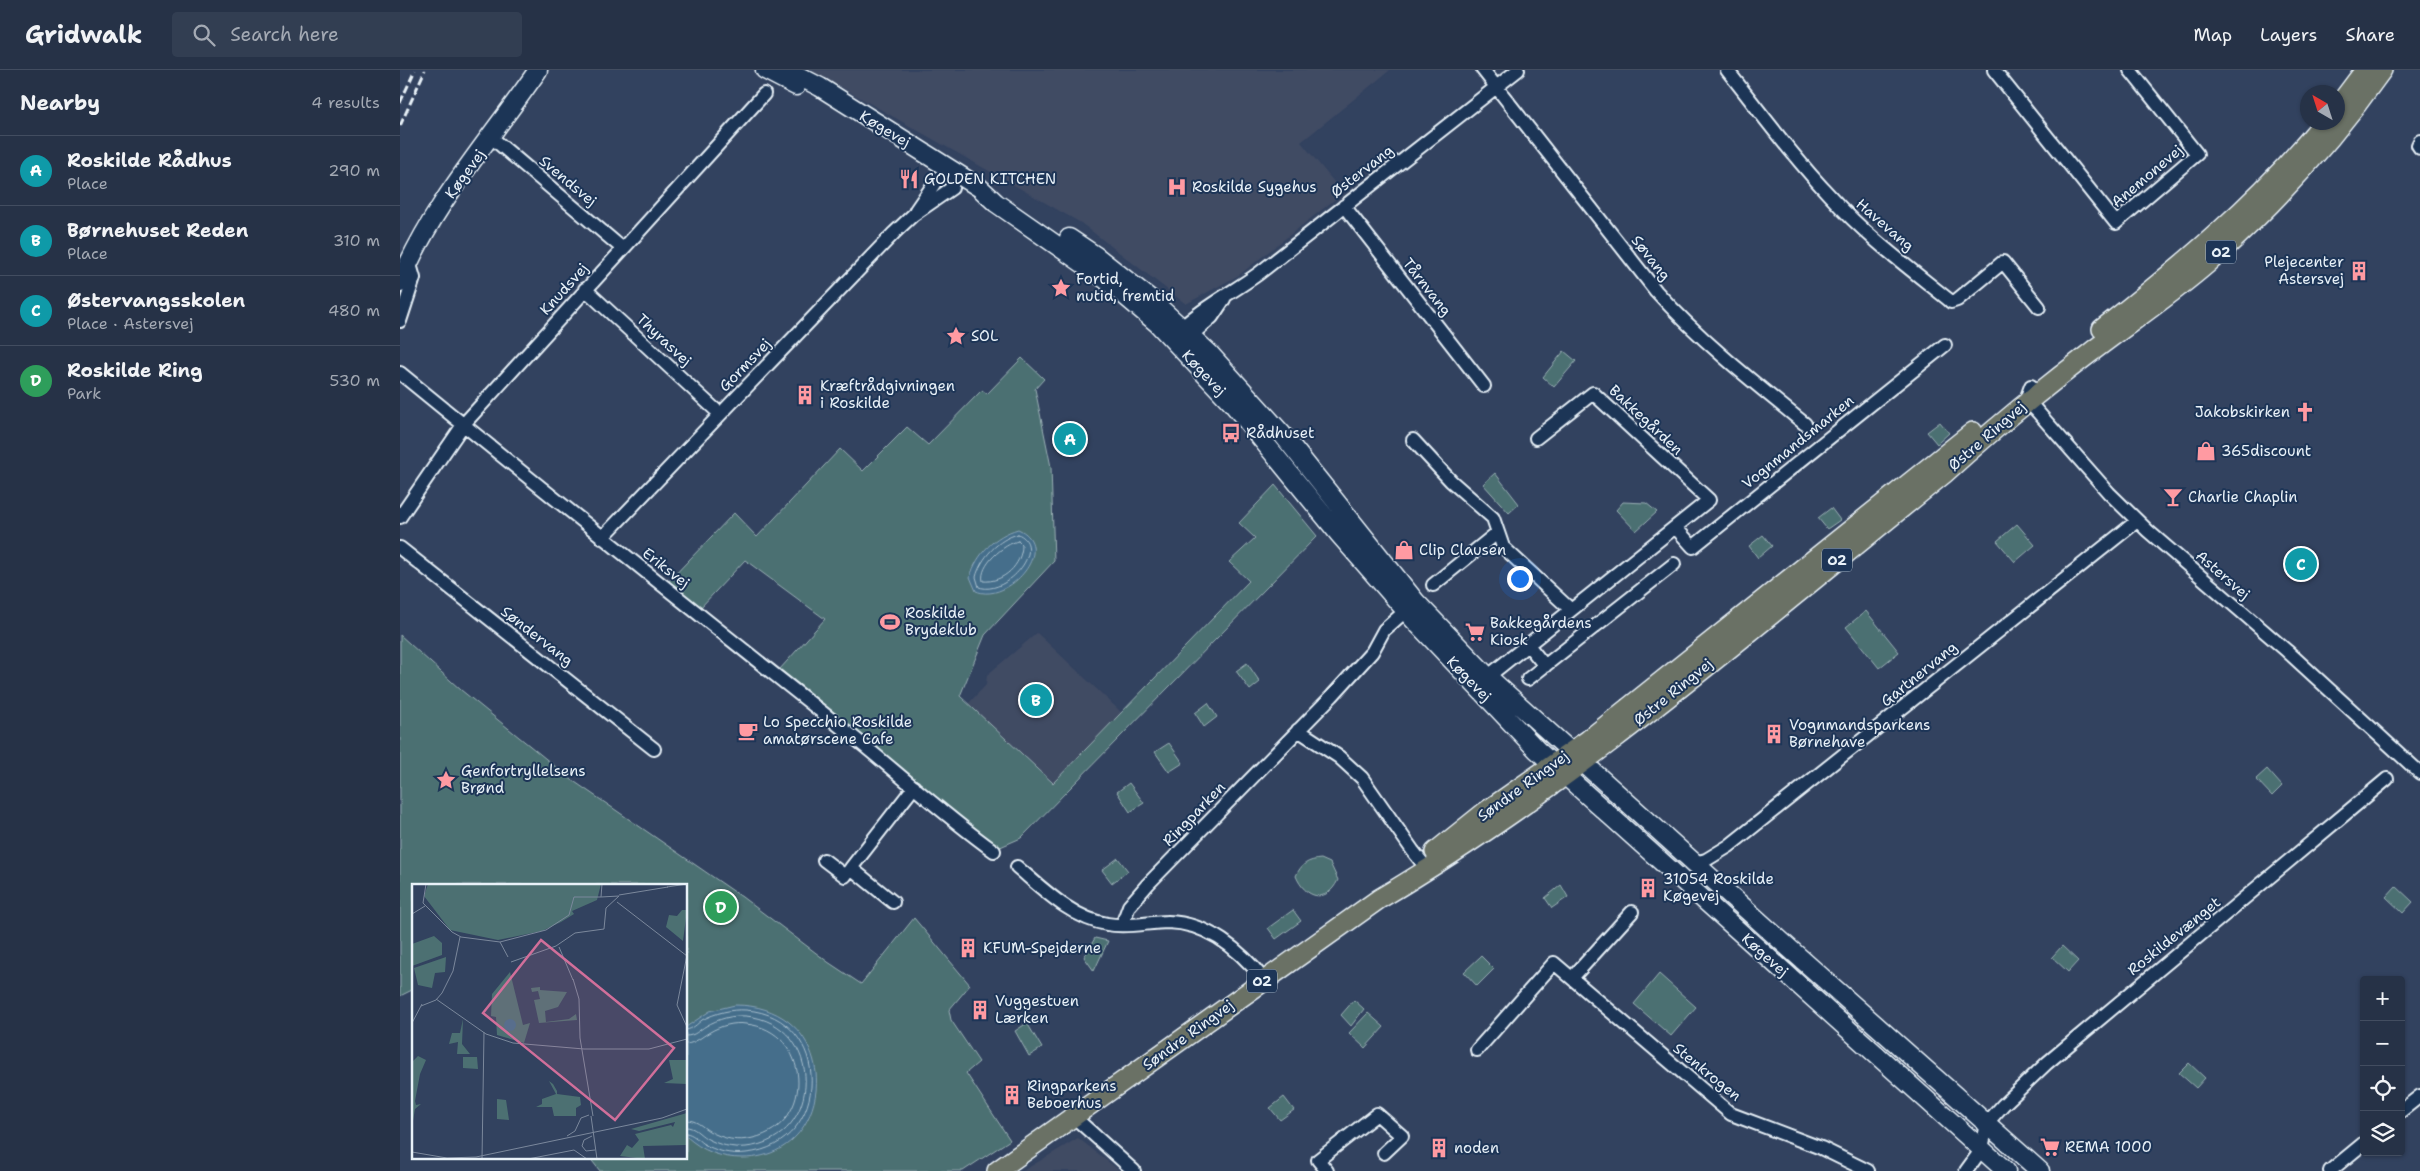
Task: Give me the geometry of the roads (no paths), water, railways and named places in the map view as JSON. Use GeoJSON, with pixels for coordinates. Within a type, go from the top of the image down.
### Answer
{"type":"FeatureCollection","features":[{"type":"Feature","properties":{"kind":"main road"},"geometry":{"type":"LineString","coordinates":[[2345,97],[2365,70]]}},
{"type":"Feature","properties":{"kind":"main road","name":"Østre Ringvej"},"geometry":{"type":"LineString","coordinates":[[1559,770],[1945,474],[2029,393],[2163,300],[2242,232],[2312,160],[2344,122],[2382,70]]}},
{"type":"Feature","properties":{"kind":"main road","name":"Østre Ringvej"},"geometry":{"type":"LineString","coordinates":[[1670,674],[2029,393],[2154,288],[2232,222],[2267,188],[2317,130]]}},
{"type":"Feature","properties":{"kind":"main road","name":"Søndre Ringvej"},"geometry":{"type":"LineString","coordinates":[[1577,757],[1670,674]]}},
{"type":"Feature","properties":{"kind":"main road","name":"Søndre Ringvej"},"geometry":{"type":"LineString","coordinates":[[997,1171],[1559,770]]}},
{"type":"Feature","properties":{"kind":"street","name":"Køgevej"},"geometry":{"type":"LineString","coordinates":[[400,283],[409,261],[434,216],[538,70]]}},
{"type":"Feature","properties":{"kind":"street","name":"Køgevej"},"geometry":{"type":"LineString","coordinates":[[764,70],[806,79]]}},
{"type":"Feature","properties":{"kind":"street","name":"Køgevej"},"geometry":{"type":"LineString","coordinates":[[787,70],[806,79],[980,188],[996,202],[1105,279],[1181,337],[1232,404],[1339,534],[1411,606],[1482,682],[1559,770],[2006,1171]]}},
{"type":"Feature","properties":{"kind":"street","name":"Søvang"},"geometry":{"type":"LineString","coordinates":[[1483,70],[1656,291],[1683,322],[1715,351],[1805,424]]}},
{"type":"Feature","properties":{"kind":"street","name":"Østervang"},"geometry":{"type":"LineString","coordinates":[[1181,337],[1212,318],[1226,297],[1518,70]]}},
{"type":"Feature","properties":{"kind":"street","name":"Havevang"},"geometry":{"type":"LineString","coordinates":[[1727,70],[1800,163],[1832,199],[1872,237],[1951,302],[1957,300],[2003,262],[2039,307]]}},
{"type":"Feature","properties":{"kind":"street","name":"Anemonevej"},"geometry":{"type":"LineString","coordinates":[[1994,70],[2116,223],[2197,154],[2130,70]]}},
{"type":"Feature","properties":{"kind":"street","name":"Knudsvej"},"geometry":{"type":"LineString","coordinates":[[400,517],[464,425],[585,289],[764,94]]}},
{"type":"Feature","properties":{"kind":"street","name":"Svendsvej"},"geometry":{"type":"LineString","coordinates":[[491,137],[623,249]]}},
{"type":"Feature","properties":{"kind":"street"},"geometry":{"type":"LineString","coordinates":[[2420,141],[2418,145],[2420,148]]}},
{"type":"Feature","properties":{"kind":"street","name":"Gormsvej"},"geometry":{"type":"LineString","coordinates":[[602,538],[913,214],[938,178],[953,171]]}},
{"type":"Feature","properties":{"kind":"street","name":"Tårnvang"},"geometry":{"type":"LineString","coordinates":[[1344,206],[1484,386]]}},
{"type":"Feature","properties":{"kind":"street"},"geometry":{"type":"LineString","coordinates":[[400,321],[414,278],[409,261]]}},
{"type":"Feature","properties":{"kind":"street","name":"Thyrasvej"},"geometry":{"type":"LineString","coordinates":[[585,289],[720,414]]}},
{"type":"Feature","properties":{"kind":"street","name":"Vognmandsmarken"},"geometry":{"type":"LineString","coordinates":[[1676,527],[1693,547],[1945,345]]}},
{"type":"Feature","properties":{"kind":"street","name":"Eriksvej"},"geometry":{"type":"LineString","coordinates":[[400,373],[602,538],[865,746],[994,851]]}},
{"type":"Feature","properties":{"kind":"street","name":"Bakkegården"},"geometry":{"type":"LineString","coordinates":[[1536,438],[1593,393],[1709,500],[1676,527]]}},
{"type":"Feature","properties":{"kind":"street","name":"Astersvej"},"geometry":{"type":"LineString","coordinates":[[2029,393],[2137,521],[2287,651],[2420,773]]}},
{"type":"Feature","properties":{"kind":"street"},"geometry":{"type":"LineString","coordinates":[[1413,440],[1451,481],[1493,518],[1503,547],[1571,610]]}},
{"type":"Feature","properties":{"kind":"street","name":"Gartnervang"},"geometry":{"type":"LineString","coordinates":[[1694,863],[1706,860],[1729,846],[2137,521]]}},
{"type":"Feature","properties":{"kind":"street"},"geometry":{"type":"LineString","coordinates":[[1482,682],[1676,527]]}},
{"type":"Feature","properties":{"kind":"street"},"geometry":{"type":"LineString","coordinates":[[1433,585],[1497,533]]}},
{"type":"Feature","properties":{"kind":"street","name":"Søndervang"},"geometry":{"type":"LineString","coordinates":[[400,548],[654,749]]}},
{"type":"Feature","properties":{"kind":"street"},"geometry":{"type":"LineString","coordinates":[[1528,679],[1674,564]]}},
{"type":"Feature","properties":{"kind":"street","name":"Ringparken"},"geometry":{"type":"LineString","coordinates":[[1122,925],[1130,906],[1148,884],[1372,652],[1384,630],[1411,606]]}},
{"type":"Feature","properties":{"kind":"street"},"geometry":{"type":"LineString","coordinates":[[1528,644],[1545,666]]}},
{"type":"Feature","properties":{"kind":"street","name":"Køgevej"},"geometry":{"type":"LineString","coordinates":[[1482,682],[1577,757],[2040,1171]]}},
{"type":"Feature","properties":{"kind":"street"},"geometry":{"type":"LineString","coordinates":[[1298,730],[1339,758],[1362,778],[1425,866]]}},
{"type":"Feature","properties":{"kind":"street","name":"Roskildevænget"},"geometry":{"type":"LineString","coordinates":[[1987,1124],[2003,1105],[2076,1038],[2387,779]]}},
{"type":"Feature","properties":{"kind":"street"},"geometry":{"type":"LineString","coordinates":[[824,860],[845,876],[914,787]]}},
{"type":"Feature","properties":{"kind":"street"},"geometry":{"type":"LineString","coordinates":[[1017,867],[1072,911],[1106,924],[1170,922],[1214,935],[1233,948],[1264,980]]}},
{"type":"Feature","properties":{"kind":"street"},"geometry":{"type":"LineString","coordinates":[[851,868],[893,902]]}},
{"type":"Feature","properties":{"kind":"street"},"geometry":{"type":"LineString","coordinates":[[1572,978],[1632,912]]}},
{"type":"Feature","properties":{"kind":"street","name":"Stenkrogen"},"geometry":{"type":"LineString","coordinates":[[1477,1050],[1554,963],[1731,1114],[1821,1148],[1868,1171]]}},
{"type":"Feature","properties":{"kind":"street"},"geometry":{"type":"LineString","coordinates":[[1867,1046],[1904,1068],[1970,1124],[1981,1127],[1987,1124]]}},
{"type":"Feature","properties":{"kind":"street"},"geometry":{"type":"LineString","coordinates":[[2402,1111],[2420,1096]]}},
{"type":"Feature","properties":{"kind":"street"},"geometry":{"type":"LineString","coordinates":[[1326,1171],[1318,1160],[1377,1114],[1402,1136],[1384,1153]]}},
{"type":"Feature","properties":{"kind":"street"},"geometry":{"type":"LineString","coordinates":[[1073,1116],[1134,1171]]}},
{"type":"Feature","properties":{"kind":"street"},"geometry":{"type":"LineString","coordinates":[[1966,1171],[1982,1149],[1987,1124]]}},
{"type":"Feature","properties":{"kind":"street"},"geometry":{"type":"LineString","coordinates":[[1982,1149],[1989,1146],[1997,1147],[2024,1171]]}},
{"type":"Feature","properties":{"kind":"street"},"geometry":{"type":"LineString","coordinates":[[2330,1171],[2360,1146]]}},
{"type":"Feature","properties":{"kind":"water"},"geometry":{"type":"Polygon","coordinates":[[[1018,529],[1029,537],[1033,548],[1031,560],[1024,572],[1002,590],[989,593],[976,591],[970,577],[977,561],[994,541],[1018,529]]]}},
{"type":"Feature","properties":{"kind":"water"},"geometry":{"type":"Polygon","coordinates":[[[735,1005],[771,1012],[797,1029],[812,1054],[816,1082],[812,1110],[797,1135],[774,1152],[742,1158],[727,1157],[712,1153],[688,1138],[688,1026],[710,1011],[735,1005]]]}},
{"type":"Feature","properties":{"kind":"railway"},"geometry":{"type":"LineString","coordinates":[[400,103],[415,70]]}},
{"type":"Feature","properties":{"kind":"railway"},"geometry":{"type":"LineString","coordinates":[[400,126],[425,70]]}},
{"type":"Feature","properties":{"kind":"place","name":"GOLDEN KITCHEN"},"geometry":{"type":"Point","coordinates":[909,179]}},
{"type":"Feature","properties":{"kind":"place","name":"Roskilde Sygehus"},"geometry":{"type":"Point","coordinates":[1177,187]}},
{"type":"Feature","properties":{"kind":"place","name":"Plejecenter Astersvej"},"geometry":{"type":"Point","coordinates":[2359,271]}},
{"type":"Feature","properties":{"kind":"place","name":"Fortid, nutid, fremtid"},"geometry":{"type":"Point","coordinates":[1061,288]}},
{"type":"Feature","properties":{"kind":"place","name":"SOL"},"geometry":{"type":"Point","coordinates":[956,336]}},
{"type":"Feature","properties":{"kind":"place","name":"Kræftrådgivningen i Roskilde"},"geometry":{"type":"Point","coordinates":[805,395]}},
{"type":"Feature","properties":{"kind":"place","name":"Jakobskirken"},"geometry":{"type":"Point","coordinates":[2305,412]}},
{"type":"Feature","properties":{"kind":"place","name":"Rådhuset"},"geometry":{"type":"Point","coordinates":[1231,433]}},
{"type":"Feature","properties":{"kind":"place","name":"Roskilde Rådhus"},"geometry":{"type":"Point","coordinates":[1070,439]}},
{"type":"Feature","properties":{"kind":"place","name":"365discount"},"geometry":{"type":"Point","coordinates":[2206,451]}},
{"type":"Feature","properties":{"kind":"place","name":"Charlie Chaplin"},"geometry":{"type":"Point","coordinates":[2173,497]}},
{"type":"Feature","properties":{"kind":"place","name":"Clip Clausen"},"geometry":{"type":"Point","coordinates":[1404,550]}},
{"type":"Feature","properties":{"kind":"place","name":"Østervangsskolen"},"geometry":{"type":"Point","coordinates":[2301,564]}},
{"type":"Feature","properties":{"kind":"place","name":"Roskilde Brydeklub"},"geometry":{"type":"Point","coordinates":[890,622]}},
{"type":"Feature","properties":{"kind":"place","name":"Bakkegårdens Kiosk"},"geometry":{"type":"Point","coordinates":[1475,632]}},
{"type":"Feature","properties":{"kind":"place","name":"Børnehuset Reden"},"geometry":{"type":"Point","coordinates":[1036,700]}},
{"type":"Feature","properties":{"kind":"place","name":"Lo Specchio Roskilde amatørscene Cafe"},"geometry":{"type":"Point","coordinates":[748,731]}},
{"type":"Feature","properties":{"kind":"place","name":"Vognmandsparkens Børnehave"},"geometry":{"type":"Point","coordinates":[1774,734]}},
{"type":"Feature","properties":{"kind":"place","name":"Genfortryllelsens Brønd"},"geometry":{"type":"Point","coordinates":[446,780]}},
{"type":"Feature","properties":{"kind":"place","name":"31054 Roskilde Køgevej"},"geometry":{"type":"Point","coordinates":[1648,888]}},
{"type":"Feature","properties":{"kind":"place","name":"Roskilde Ring"},"geometry":{"type":"Point","coordinates":[721,907]}},
{"type":"Feature","properties":{"kind":"place","name":"KFUM-Spejderne"},"geometry":{"type":"Point","coordinates":[968,948]}},
{"type":"Feature","properties":{"kind":"place","name":"Vuggestuen Lærken"},"geometry":{"type":"Point","coordinates":[980,1010]}},
{"type":"Feature","properties":{"kind":"place","name":"Ringparkens Beboerhus"},"geometry":{"type":"Point","coordinates":[1012,1095]}},
{"type":"Feature","properties":{"kind":"place","name":"REMA 1000"},"geometry":{"type":"Point","coordinates":[2050,1147]}},
{"type":"Feature","properties":{"kind":"place","name":"noden"},"geometry":{"type":"Point","coordinates":[1439,1148]}}]}
